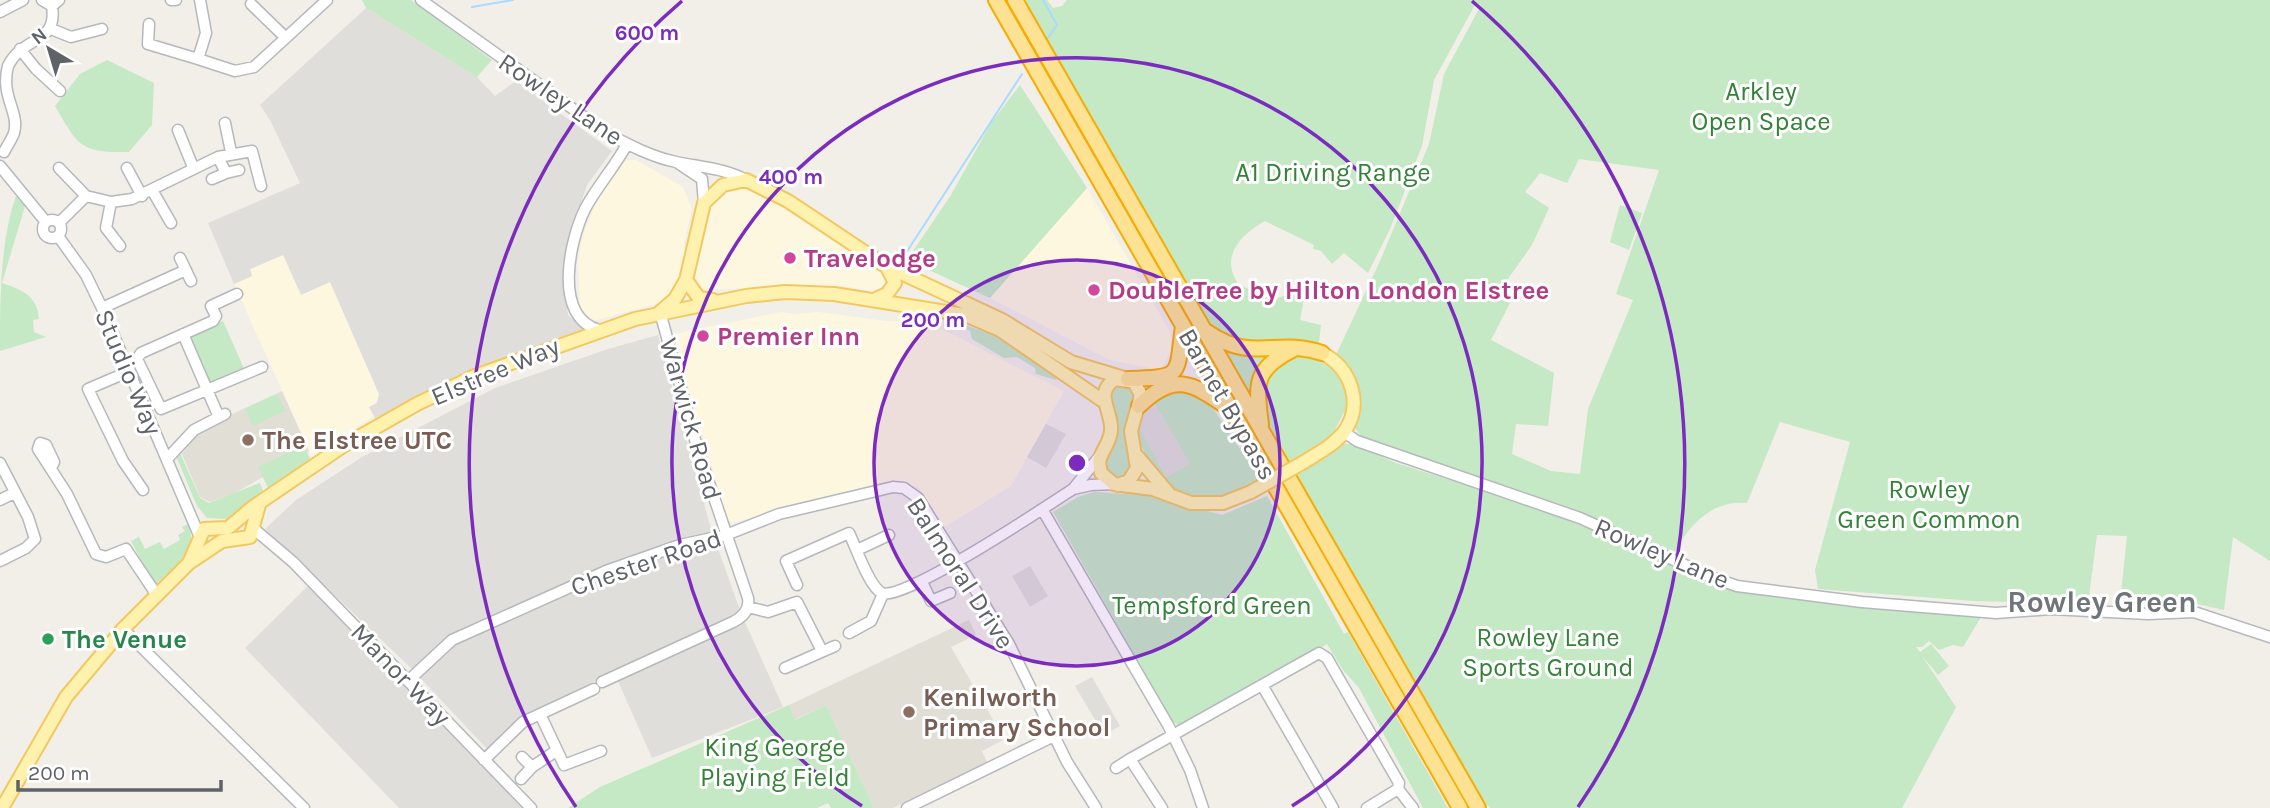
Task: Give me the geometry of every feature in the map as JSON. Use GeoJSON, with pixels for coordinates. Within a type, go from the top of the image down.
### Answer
{"type":"FeatureCollection","features":[{"type":"Feature","properties":{"kind":"highway","name":"Barnet Bypass"},"geometry":{"type":"LineString","coordinates":[[996,0],[1460,808]]}},
{"type":"Feature","properties":{"kind":"highway","name":"Barnet Bypass"},"geometry":{"type":"LineString","coordinates":[[1015,0],[1478,808]]}},
{"type":"Feature","properties":{"kind":"highway"},"geometry":{"type":"LineString","coordinates":[[1126,379],[1156,380],[1174,370],[1182,352],[1184,326]]}},
{"type":"Feature","properties":{"kind":"highway"},"geometry":{"type":"LineString","coordinates":[[1204,330],[1222,342],[1244,350],[1284,347],[1322,353]]}},
{"type":"Feature","properties":{"kind":"highway"},"geometry":{"type":"LineString","coordinates":[[1262,432],[1258,397],[1261,374],[1271,360],[1293,349]]}},
{"type":"Feature","properties":{"kind":"highway"},"geometry":{"type":"LineString","coordinates":[[1139,406],[1161,387],[1177,383],[1200,388],[1231,409]]}},
{"type":"Feature","properties":{"kind":"main road"},"geometry":{"type":"LineString","coordinates":[[660,312],[676,299],[686,280],[704,203],[723,185],[746,180]]}},
{"type":"Feature","properties":{"kind":"main road","name":"Rowley Lane"},"geometry":{"type":"LineString","coordinates":[[746,180],[788,201],[884,265],[1002,320],[1071,362],[1126,379]]}},
{"type":"Feature","properties":{"kind":"main road"},"geometry":{"type":"LineString","coordinates":[[874,299],[887,294],[895,283],[892,272],[884,265]]}},
{"type":"Feature","properties":{"kind":"main road"},"geometry":{"type":"LineString","coordinates":[[686,280],[699,298],[720,301]]}},
{"type":"Feature","properties":{"kind":"main road"},"geometry":{"type":"LineString","coordinates":[[595,332],[660,312],[793,292],[874,299],[948,310],[980,320],[1000,330],[1103,401],[1110,415],[1111,432],[1100,457],[1101,473],[1116,484],[1153,489],[1205,505],[1223,503],[1251,492],[1304,462],[1343,432],[1353,413],[1353,391],[1341,367],[1322,353]]}},
{"type":"Feature","properties":{"kind":"main road","name":"Elstree Way"},"geometry":{"type":"LineString","coordinates":[[208,537],[244,529],[260,504],[343,446],[426,399],[493,369],[595,332]]}},
{"type":"Feature","properties":{"kind":"main road"},"geometry":{"type":"LineString","coordinates":[[1103,401],[1110,383],[1126,379],[1140,391],[1139,406],[1130,430],[1135,454],[1135,475],[1116,484]]}},
{"type":"Feature","properties":{"kind":"main road"},"geometry":{"type":"LineString","coordinates":[[1135,454],[1170,495]]}},
{"type":"Feature","properties":{"kind":"main road"},"geometry":{"type":"LineString","coordinates":[[2,808],[66,697],[123,629],[189,563],[208,537]]}},
{"type":"Feature","properties":{"kind":"street"},"geometry":{"type":"LineString","coordinates":[[0,12],[23,0]]}},
{"type":"Feature","properties":{"kind":"street"},"geometry":{"type":"LineString","coordinates":[[4,152],[14,132],[14,121],[4,95],[5,76],[20,49],[51,29],[56,3],[43,0]]}},
{"type":"Feature","properties":{"kind":"street"},"geometry":{"type":"LineString","coordinates":[[198,59],[205,33],[200,0]]}},
{"type":"Feature","properties":{"kind":"street"},"geometry":{"type":"LineString","coordinates":[[149,24],[148,44],[244,71],[254,67],[327,0]]}},
{"type":"Feature","properties":{"kind":"street","name":"Rowley Lane"},"geometry":{"type":"LineString","coordinates":[[421,0],[569,107],[627,144],[678,163],[707,167],[746,180]]}},
{"type":"Feature","properties":{"kind":"street"},"geometry":{"type":"LineString","coordinates":[[251,4],[285,37]]}},
{"type":"Feature","properties":{"kind":"street"},"geometry":{"type":"LineString","coordinates":[[51,29],[71,37],[102,29]]}},
{"type":"Feature","properties":{"kind":"street"},"geometry":{"type":"LineString","coordinates":[[20,49],[36,69],[60,91]]}},
{"type":"Feature","properties":{"kind":"street"},"geometry":{"type":"LineString","coordinates":[[225,123],[231,152]]}},
{"type":"Feature","properties":{"kind":"street"},"geometry":{"type":"LineString","coordinates":[[177,130],[193,167]]}},
{"type":"Feature","properties":{"kind":"street"},"geometry":{"type":"LineString","coordinates":[[595,332],[580,321],[573,306],[571,263],[575,241],[593,195],[627,144]]}},
{"type":"Feature","properties":{"kind":"street"},"geometry":{"type":"LineString","coordinates":[[59,168],[86,196],[111,202],[142,195],[193,167],[231,152],[252,151],[261,186]]}},
{"type":"Feature","properties":{"kind":"street"},"geometry":{"type":"LineString","coordinates":[[218,157],[226,173]]}},
{"type":"Feature","properties":{"kind":"street"},"geometry":{"type":"LineString","coordinates":[[678,163],[702,179],[704,203]]}},
{"type":"Feature","properties":{"kind":"street"},"geometry":{"type":"LineString","coordinates":[[0,166],[46,222],[44,234],[50,238],[58,236],[62,228],[60,223],[54,220],[46,222]]}},
{"type":"Feature","properties":{"kind":"street"},"geometry":{"type":"LineString","coordinates":[[127,168],[142,195]]}},
{"type":"Feature","properties":{"kind":"street"},"geometry":{"type":"LineString","coordinates":[[212,179],[239,170]]}},
{"type":"Feature","properties":{"kind":"street"},"geometry":{"type":"LineString","coordinates":[[152,190],[171,223]]}},
{"type":"Feature","properties":{"kind":"street"},"geometry":{"type":"LineString","coordinates":[[60,223],[86,196]]}},
{"type":"Feature","properties":{"kind":"street"},"geometry":{"type":"LineString","coordinates":[[111,202],[106,228],[120,246]]}},
{"type":"Feature","properties":{"kind":"street","name":"Studio Way"},"geometry":{"type":"LineString","coordinates":[[58,236],[86,275],[102,307],[191,512],[208,537]]}},
{"type":"Feature","properties":{"kind":"street"},"geometry":{"type":"LineString","coordinates":[[180,258],[191,281]]}},
{"type":"Feature","properties":{"kind":"street"},"geometry":{"type":"LineString","coordinates":[[102,307],[186,270]]}},
{"type":"Feature","properties":{"kind":"street"},"geometry":{"type":"LineString","coordinates":[[237,294],[211,306],[216,316],[213,320],[141,353],[137,359],[162,409],[262,367]]}},
{"type":"Feature","properties":{"kind":"street","name":"Warwick Road"},"geometry":{"type":"LineString","coordinates":[[660,312],[697,447],[748,598],[748,607]]}},
{"type":"Feature","properties":{"kind":"street"},"geometry":{"type":"LineString","coordinates":[[167,459],[194,430],[222,415],[208,391],[183,334]]}},
{"type":"Feature","properties":{"kind":"street"},"geometry":{"type":"LineString","coordinates":[[130,371],[88,389],[123,461],[143,490]]}},
{"type":"Feature","properties":{"kind":"street","name":"Rowley Lane"},"geometry":{"type":"LineString","coordinates":[[1343,432],[1357,441],[1580,518],[1737,586],[1862,602],[1996,613],[2050,610],[2194,612],[2270,637]]}},
{"type":"Feature","properties":{"kind":"street"},"geometry":{"type":"LineString","coordinates":[[797,584],[786,561],[849,533],[874,587],[883,594],[893,594],[922,582],[1073,489],[1100,457]]}},
{"type":"Feature","properties":{"kind":"street"},"geometry":{"type":"LineString","coordinates":[[0,463],[36,540],[0,561]]}},
{"type":"Feature","properties":{"kind":"street"},"geometry":{"type":"LineString","coordinates":[[51,468],[96,554],[106,557],[126,549],[156,594]]}},
{"type":"Feature","properties":{"kind":"street"},"geometry":{"type":"LineString","coordinates":[[1073,489],[1116,484]]}},
{"type":"Feature","properties":{"kind":"street","name":"Chester Road"},"geometry":{"type":"LineString","coordinates":[[408,681],[452,640],[490,621],[616,568],[680,545],[726,535],[779,514],[893,487],[904,488]]}},
{"type":"Feature","properties":{"kind":"street","name":"Balmoral Drive"},"geometry":{"type":"LineString","coordinates":[[904,488],[918,498],[1023,668],[1054,736],[1096,808]]}},
{"type":"Feature","properties":{"kind":"street"},"geometry":{"type":"LineString","coordinates":[[0,500],[14,493]]}},
{"type":"Feature","properties":{"kind":"street"},"geometry":{"type":"LineString","coordinates":[[1042,509],[1173,736],[1203,808]]}},
{"type":"Feature","properties":{"kind":"street","name":"Manor Way"},"geometry":{"type":"LineString","coordinates":[[244,529],[269,543],[293,562],[531,808]]}},
{"type":"Feature","properties":{"kind":"street"},"geometry":{"type":"LineString","coordinates":[[858,550],[890,535]]}},
{"type":"Feature","properties":{"kind":"street"},"geometry":{"type":"LineString","coordinates":[[922,582],[931,601],[950,593]]}},
{"type":"Feature","properties":{"kind":"street"},"geometry":{"type":"LineString","coordinates":[[849,633],[871,621],[883,594]]}},
{"type":"Feature","properties":{"kind":"street"},"geometry":{"type":"LineString","coordinates":[[602,682],[733,622],[748,607],[768,612],[797,602],[822,651]]}},
{"type":"Feature","properties":{"kind":"street"},"geometry":{"type":"LineString","coordinates":[[123,629],[304,808]]}},
{"type":"Feature","properties":{"kind":"street"},"geometry":{"type":"LineString","coordinates":[[785,668],[835,646]]}},
{"type":"Feature","properties":{"kind":"street"},"geometry":{"type":"LineString","coordinates":[[1116,768],[1315,654],[1325,656],[1399,783],[1398,789],[1413,808]]}},
{"type":"Feature","properties":{"kind":"street"},"geometry":{"type":"LineString","coordinates":[[1262,685],[1333,808]]}},
{"type":"Feature","properties":{"kind":"street"},"geometry":{"type":"LineString","coordinates":[[484,760],[516,729],[540,714],[594,689]]}},
{"type":"Feature","properties":{"kind":"street"},"geometry":{"type":"LineString","coordinates":[[540,714],[556,751],[567,765],[601,751]]}},
{"type":"Feature","properties":{"kind":"street"},"geometry":{"type":"LineString","coordinates":[[907,808],[1054,736]]}},
{"type":"Feature","properties":{"kind":"street"},"geometry":{"type":"LineString","coordinates":[[521,779],[532,767],[556,751]]}},
{"type":"Feature","properties":{"kind":"street"},"geometry":{"type":"LineString","coordinates":[[522,757],[532,767]]}},
{"type":"Feature","properties":{"kind":"street"},"geometry":{"type":"LineString","coordinates":[[1130,759],[1162,808]]}},
{"type":"Feature","properties":{"kind":"street"},"geometry":{"type":"LineString","coordinates":[[1367,808],[1398,789]]}},
{"type":"Feature","properties":{"kind":"shaded area"},"geometry":{"type":"Polygon","coordinates":[[[366,8],[477,77],[495,96],[516,81],[612,151],[587,185],[570,236],[565,285],[568,315],[585,329],[484,367],[376,420],[369,407],[377,403],[379,394],[330,282],[301,295],[283,255],[250,269],[252,276],[234,284],[208,223],[300,183],[260,105],[366,8]]]}},
{"type":"Feature","properties":{"kind":"shaded area"},"geometry":{"type":"Polygon","coordinates":[[[636,160],[683,187],[692,209],[684,243],[685,257],[676,287],[664,302],[593,321],[585,316],[580,306],[578,261],[583,235],[597,200],[619,164],[636,160]]]}},
{"type":"Feature","properties":{"kind":"shaded area"},"geometry":{"type":"Polygon","coordinates":[[[739,187],[759,190],[885,274],[885,285],[873,291],[843,286],[703,290],[697,281],[696,272],[710,208],[717,197],[739,187]]]}},
{"type":"Feature","properties":{"kind":"shaded area"},"geometry":{"type":"Polygon","coordinates":[[[1087,188],[1170,332],[1172,349],[1160,370],[1110,360],[990,298],[1087,188]]]}},
{"type":"Feature","properties":{"kind":"shaded area"},"geometry":{"type":"Polygon","coordinates":[[[283,255],[330,282],[379,394],[377,403],[369,407],[374,416],[312,457],[234,284],[252,276],[250,270],[283,255]]]}},
{"type":"Feature","properties":{"kind":"shaded area"},"geometry":{"type":"Polygon","coordinates":[[[781,312],[818,312],[886,321],[930,323],[1064,391],[1011,486],[945,527],[919,488],[902,482],[879,483],[732,523],[727,519],[673,334],[781,312]]]}},
{"type":"Feature","properties":{"kind":"shaded area"},"geometry":{"type":"Polygon","coordinates":[[[658,335],[711,529],[741,613],[783,707],[652,758],[614,672],[525,714],[487,749],[410,667],[265,529],[296,500],[362,457],[495,388],[608,349],[658,335]]]}},
{"type":"Feature","properties":{"kind":"shaded area","name":"The Elstree UTC"},"geometry":{"type":"Polygon","coordinates":[[[282,391],[309,451],[233,494],[210,502],[200,497],[182,454],[202,428],[282,391]]]}},
{"type":"Feature","properties":{"kind":"shaded area"},"geometry":{"type":"Polygon","coordinates":[[[1152,399],[1190,464],[1166,477],[1137,423],[1152,399]]]}},
{"type":"Feature","properties":{"kind":"shaded area"},"geometry":{"type":"Polygon","coordinates":[[[1046,424],[1066,434],[1046,468],[1027,457],[1046,424]]]}},
{"type":"Feature","properties":{"kind":"shaded area"},"geometry":{"type":"Polygon","coordinates":[[[1030,566],[1048,596],[1030,607],[1012,576],[1030,566]]]}},
{"type":"Feature","properties":{"kind":"shaded area"},"geometry":{"type":"Polygon","coordinates":[[[308,586],[522,808],[399,808],[245,648],[308,586]]]}},
{"type":"Feature","properties":{"kind":"shaded area","name":"Kenilworth Primary School"},"geometry":{"type":"Polygon","coordinates":[[[969,620],[976,635],[951,647],[992,718],[972,730],[987,762],[893,808],[874,808],[826,705],[794,720],[789,705],[969,620]]]}},
{"type":"Feature","properties":{"kind":"shaded area"},"geometry":{"type":"Polygon","coordinates":[[[1092,677],[1120,726],[1104,735],[1075,686],[1092,677]]]}},
{"type":"Feature","properties":{"kind":"shaded area"},"geometry":{"type":"Polygon","coordinates":[[[992,718],[1003,740],[982,751],[971,730],[992,718]]]}},
{"type":"Feature","properties":{"kind":"green space"},"geometry":{"type":"Polygon","coordinates":[[[362,0],[411,0],[492,60],[477,77],[366,8],[362,0]]]}},
{"type":"Feature","properties":{"kind":"green space"},"geometry":{"type":"Polygon","coordinates":[[[1021,0],[1047,0],[1053,8],[1062,6],[1067,0],[2270,0],[2270,561],[2233,537],[2224,610],[2188,602],[2120,603],[2127,536],[2097,535],[2088,604],[1974,601],[1818,589],[1815,570],[1850,442],[1780,422],[1747,503],[1723,505],[1703,516],[1687,533],[1674,554],[1580,511],[1362,438],[1354,426],[1356,387],[1350,370],[1336,355],[1380,261],[1429,144],[1444,74],[1481,5],[1476,3],[1434,80],[1422,146],[1390,229],[1368,273],[1344,253],[1332,264],[1321,251],[1313,249],[1314,245],[1265,221],[1248,233],[1235,248],[1231,265],[1239,285],[1276,299],[1297,290],[1305,293],[1300,320],[1321,325],[1319,342],[1255,346],[1213,330],[1021,0]],[[1579,159],[1567,183],[1540,173],[1525,192],[1549,208],[1532,245],[1495,297],[1510,303],[1491,340],[1554,373],[1548,426],[1516,424],[1512,454],[1551,471],[1580,474],[1588,409],[1633,300],[1616,294],[1659,170],[1579,159]]]}},
{"type":"Feature","properties":{"kind":"green space"},"geometry":{"type":"Polygon","coordinates":[[[107,60],[154,83],[152,125],[129,152],[100,151],[82,144],[69,130],[55,106],[80,74],[107,60]]]}},
{"type":"Feature","properties":{"kind":"green space"},"geometry":{"type":"Polygon","coordinates":[[[1020,85],[1087,188],[990,298],[907,260],[951,195],[991,123],[1020,85]]]}},
{"type":"Feature","properties":{"kind":"green space"},"geometry":{"type":"Polygon","coordinates":[[[16,196],[25,206],[2,283],[22,291],[32,299],[39,319],[33,320],[34,332],[46,337],[0,351],[1,292],[4,252],[16,196]]]}},
{"type":"Feature","properties":{"kind":"green space"},"geometry":{"type":"Polygon","coordinates":[[[1620,205],[1642,213],[1629,250],[1610,242],[1620,205]]]}},
{"type":"Feature","properties":{"kind":"green space"},"geometry":{"type":"Polygon","coordinates":[[[944,318],[994,335],[1058,377],[1056,380],[1036,374],[1035,368],[1017,357],[1004,358],[972,339],[970,331],[963,327],[954,329],[944,318]]]}},
{"type":"Feature","properties":{"kind":"green space"},"geometry":{"type":"Polygon","coordinates":[[[223,321],[245,371],[221,382],[219,378],[209,382],[189,336],[223,321]]]}},
{"type":"Feature","properties":{"kind":"green space"},"geometry":{"type":"Polygon","coordinates":[[[1221,345],[1277,350],[1256,410],[1221,345]]]}},
{"type":"Feature","properties":{"kind":"green space"},"geometry":{"type":"Polygon","coordinates":[[[1300,353],[1327,360],[1348,386],[1347,407],[1330,439],[1288,465],[1263,416],[1265,372],[1269,367],[1300,353]]]}},
{"type":"Feature","properties":{"kind":"green space"},"geometry":{"type":"Polygon","coordinates":[[[1214,360],[1471,808],[1467,808],[1211,362],[1214,360]]]}},
{"type":"Feature","properties":{"kind":"green space"},"geometry":{"type":"Polygon","coordinates":[[[1128,384],[1136,394],[1126,438],[1134,463],[1124,479],[1120,479],[1111,476],[1104,464],[1110,394],[1115,385],[1128,384]]]}},
{"type":"Feature","properties":{"kind":"green space"},"geometry":{"type":"Polygon","coordinates":[[[1179,387],[1209,402],[1261,481],[1226,497],[1209,499],[1178,491],[1154,469],[1139,439],[1137,423],[1166,477],[1190,464],[1152,399],[1179,387]]]}},
{"type":"Feature","properties":{"kind":"green space"},"geometry":{"type":"Polygon","coordinates":[[[277,394],[285,411],[253,426],[245,409],[277,394]]]}},
{"type":"Feature","properties":{"kind":"green space","name":"Rowley Lane Sports Ground"},"geometry":{"type":"Polygon","coordinates":[[[1344,444],[1354,444],[1396,463],[1541,509],[1734,590],[1981,617],[1963,647],[1953,645],[1939,650],[1929,641],[1922,647],[1916,647],[1920,652],[1931,644],[1949,666],[1938,675],[1922,656],[1956,707],[1902,808],[1490,808],[1475,791],[1295,477],[1344,444]]]}},
{"type":"Feature","properties":{"kind":"green space"},"geometry":{"type":"Polygon","coordinates":[[[304,446],[310,459],[268,488],[258,467],[304,446]]]}},
{"type":"Feature","properties":{"kind":"green space"},"geometry":{"type":"Polygon","coordinates":[[[180,453],[200,498],[209,503],[260,483],[263,491],[226,519],[207,518],[197,506],[177,458],[180,453]]]}},
{"type":"Feature","properties":{"kind":"green space","name":"Tempsford Green"},"geometry":{"type":"Polygon","coordinates":[[[1094,492],[1145,495],[1222,515],[1267,496],[1344,634],[1348,632],[1448,808],[1423,808],[1359,688],[1343,670],[1327,644],[1181,727],[1172,721],[1053,512],[1078,497],[1094,492]]]}},
{"type":"Feature","properties":{"kind":"green space"},"geometry":{"type":"Polygon","coordinates":[[[188,524],[191,533],[188,550],[170,571],[156,584],[153,583],[131,541],[139,537],[145,549],[160,542],[164,549],[180,540],[178,535],[185,531],[182,527],[188,524]]]}},
{"type":"Feature","properties":{"kind":"green space","name":"King George Playing Field"},"geometry":{"type":"Polygon","coordinates":[[[789,705],[795,720],[826,705],[874,808],[831,808],[828,803],[817,808],[568,808],[600,787],[789,705]]]}},
{"type":"Feature","properties":{"kind":"waterway"},"geometry":{"type":"LineString","coordinates":[[472,7],[513,0]]}},
{"type":"Feature","properties":{"kind":"waterway"},"geometry":{"type":"LineString","coordinates":[[1043,0],[1057,25],[1047,39]]}},
{"type":"Feature","properties":{"kind":"waterway"},"geometry":{"type":"LineString","coordinates":[[906,253],[1022,74]]}},
{"type":"Feature","properties":{"kind":"place","name":"Travelodge"},"geometry":{"type":"Point","coordinates":[790,258]}},
{"type":"Feature","properties":{"kind":"place","name":"DoubleTree by Hilton London Elstree"},"geometry":{"type":"Point","coordinates":[1094,290]}},
{"type":"Feature","properties":{"kind":"place","name":"Premier Inn"},"geometry":{"type":"Point","coordinates":[703,336]}},
{"type":"Feature","properties":{"kind":"place","name":"The Elstree UTC"},"geometry":{"type":"Point","coordinates":[248,440]}},
{"type":"Feature","properties":{"kind":"place","name":"The Venue"},"geometry":{"type":"Point","coordinates":[48,639]}},
{"type":"Feature","properties":{"kind":"place","name":"Kenilworth Primary School"},"geometry":{"type":"Point","coordinates":[909,712]}},
{"type":"Feature","properties":{"kind":"district","name":"Rowley Green"},"geometry":{"type":"Point","coordinates":[2102,602]}},
{"type":"Feature","properties":{"kind":"park label","name":"Arkley Open Space"},"geometry":{"type":"Point","coordinates":[1761,106]}},
{"type":"Feature","properties":{"kind":"park label","name":"A1 Driving Range"},"geometry":{"type":"Point","coordinates":[1333,172]}},
{"type":"Feature","properties":{"kind":"park label","name":"Rowley Green Common"},"geometry":{"type":"Point","coordinates":[1929,504]}}]}
